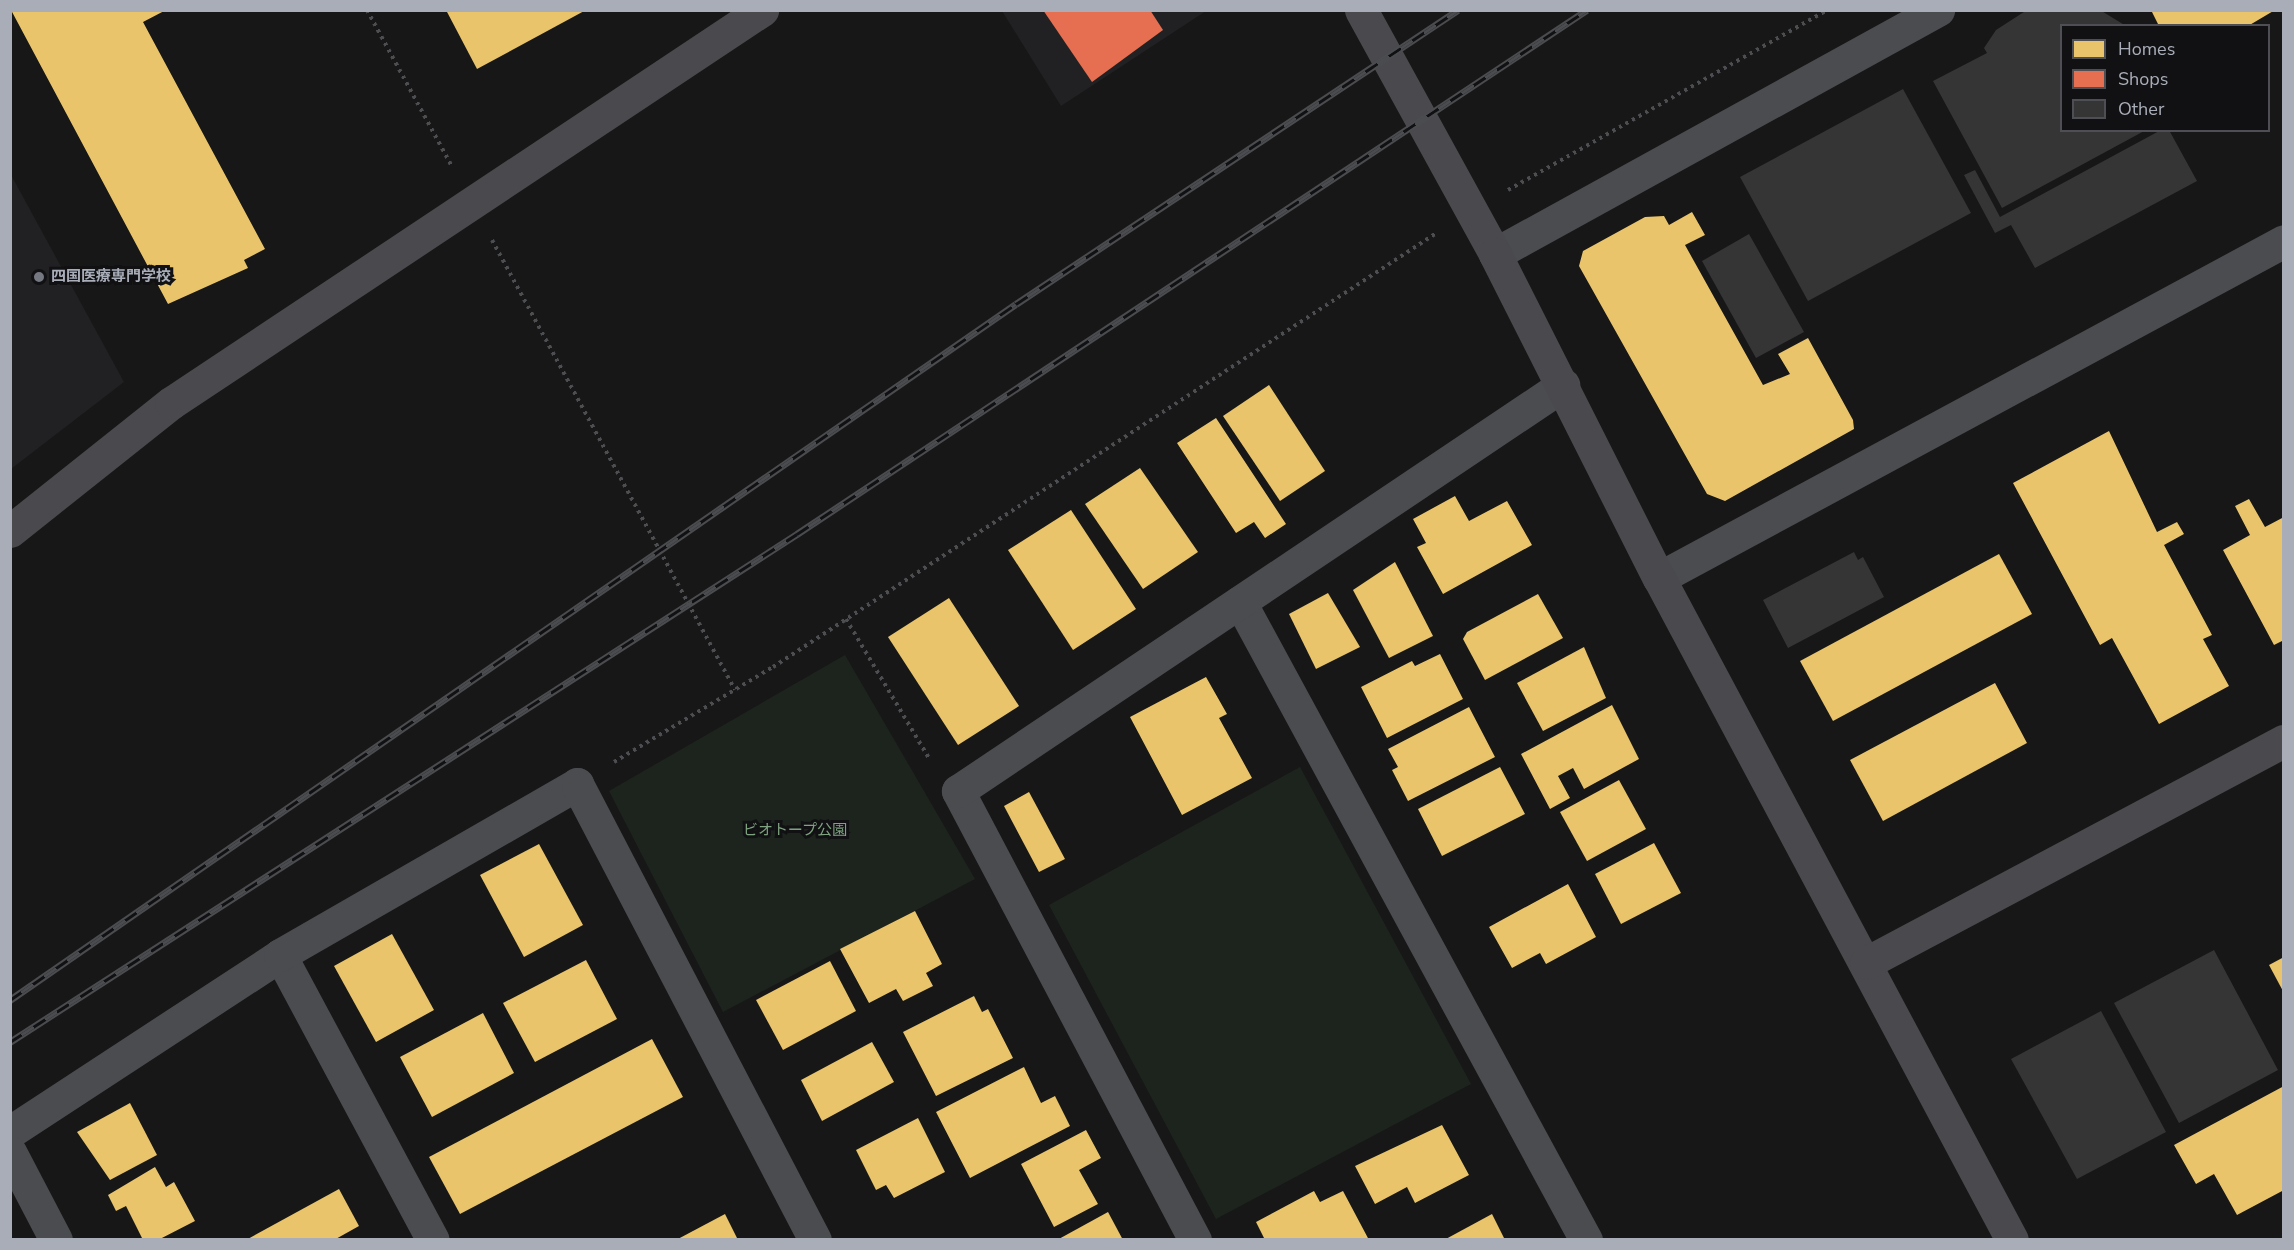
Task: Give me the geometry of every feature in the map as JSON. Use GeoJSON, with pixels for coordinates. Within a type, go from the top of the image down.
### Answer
{"type":"FeatureCollection","features":[{"type":"Feature","properties":{"kind":"street"},"geometry":{"type":"LineString","coordinates":[[10,531],[171,403],[762,10]]}},
{"type":"Feature","properties":{"kind":"street"},"geometry":{"type":"LineString","coordinates":[[1360,10],[1495,254],[1659,578],[2012,1239]]}},
{"type":"Feature","properties":{"kind":"street"},"geometry":{"type":"LineString","coordinates":[[1495,254],[1938,10]]}},
{"type":"Feature","properties":{"kind":"street"},"geometry":{"type":"LineString","coordinates":[[1659,578],[2283,240]]}},
{"type":"Feature","properties":{"kind":"street"},"geometry":{"type":"LineString","coordinates":[[1195,1239],[958,791],[1563,385]]}},
{"type":"Feature","properties":{"kind":"street"},"geometry":{"type":"LineString","coordinates":[[1240,602],[1586,1239]]}},
{"type":"Feature","properties":{"kind":"street"},"geometry":{"type":"LineString","coordinates":[[1866,963],[2283,741]]}},
{"type":"Feature","properties":{"kind":"street"},"geometry":{"type":"LineString","coordinates":[[10,1132],[279,955],[577,784],[815,1239]]}},
{"type":"Feature","properties":{"kind":"street"},"geometry":{"type":"LineString","coordinates":[[279,955],[433,1239]]}},
{"type":"Feature","properties":{"kind":"street"},"geometry":{"type":"LineString","coordinates":[[10,1152],[56,1239]]}},
{"type":"Feature","properties":{"kind":"path"},"geometry":{"type":"LineString","coordinates":[[367,10],[735,690]]}},
{"type":"Feature","properties":{"kind":"path"},"geometry":{"type":"LineString","coordinates":[[1514,186],[1828,10]]}},
{"type":"Feature","properties":{"kind":"path"},"geometry":{"type":"LineString","coordinates":[[577,784],[735,690],[846,619],[1427,238]]}},
{"type":"Feature","properties":{"kind":"path"},"geometry":{"type":"LineString","coordinates":[[846,619],[935,768],[958,791]]}},
{"type":"Feature","properties":{"kind":"shaded area"},"geometry":{"type":"Polygon","coordinates":[[[1002,11],[1206,11],[1061,106],[1002,11]]]}},
{"type":"Feature","properties":{"kind":"shaded area","name":"四国医療専門学校"},"geometry":{"type":"Polygon","coordinates":[[[10,173],[124,382],[11,469],[10,469],[10,173]]]}},
{"type":"Feature","properties":{"kind":"green space","name":"ビオトープ公園"},"geometry":{"type":"Polygon","coordinates":[[[845,655],[975,879],[723,1012],[609,791],[845,655]]]}},
{"type":"Feature","properties":{"kind":"green space"},"geometry":{"type":"Polygon","coordinates":[[[1300,767],[1471,1084],[1216,1219],[1049,905],[1300,767]]]}},
{"type":"Feature","properties":{"kind":"building: Homes"},"geometry":{"type":"Polygon","coordinates":[[[11,10],[166,10],[143,22],[265,249],[244,260],[248,268],[168,304],[11,10]]]}},
{"type":"Feature","properties":{"kind":"building: Homes"},"geometry":{"type":"Polygon","coordinates":[[[446,10],[586,10],[477,69],[446,10]]]}},
{"type":"Feature","properties":{"kind":"building: Homes"},"geometry":{"type":"Polygon","coordinates":[[[2151,10],[2275,10],[2251,24],[2158,24],[2151,10]]]}},
{"type":"Feature","properties":{"kind":"building: Homes"},"geometry":{"type":"Polygon","coordinates":[[[1692,212],[1705,235],[1685,245],[1763,385],[1790,374],[1778,354],[1808,338],[1853,420],[1854,429],[1725,501],[1707,494],[1579,266],[1583,251],[1645,217],[1664,216],[1669,225],[1692,212]]]}},
{"type":"Feature","properties":{"kind":"building: Homes"},"geometry":{"type":"Polygon","coordinates":[[[1269,385],[1325,471],[1280,501],[1223,416],[1269,385]]]}},
{"type":"Feature","properties":{"kind":"building: Homes"},"geometry":{"type":"Polygon","coordinates":[[[1216,418],[1286,524],[1265,538],[1254,522],[1236,533],[1177,443],[1216,418]]]}},
{"type":"Feature","properties":{"kind":"building: Homes"},"geometry":{"type":"Polygon","coordinates":[[[2109,431],[2157,532],[2177,522],[2184,534],[2164,545],[2212,635],[2203,639],[2229,686],[2159,724],[2112,638],[2100,645],[2013,483],[2109,431]]]}},
{"type":"Feature","properties":{"kind":"building: Homes"},"geometry":{"type":"Polygon","coordinates":[[[1140,468],[1198,552],[1143,589],[1085,504],[1140,468]]]}},
{"type":"Feature","properties":{"kind":"building: Homes"},"geometry":{"type":"Polygon","coordinates":[[[1455,496],[1469,521],[1507,501],[1532,545],[1443,594],[1417,547],[1426,543],[1413,519],[1455,496]]]}},
{"type":"Feature","properties":{"kind":"building: Homes"},"geometry":{"type":"Polygon","coordinates":[[[2249,499],[2265,527],[2284,517],[2284,640],[2274,645],[2223,550],[2250,535],[2235,506],[2249,499]]]}},
{"type":"Feature","properties":{"kind":"building: Homes"},"geometry":{"type":"Polygon","coordinates":[[[1071,510],[1136,609],[1073,650],[1008,550],[1071,510]]]}},
{"type":"Feature","properties":{"kind":"building: Homes"},"geometry":{"type":"Polygon","coordinates":[[[1999,554],[2032,614],[1833,721],[1800,661],[1999,554]]]}},
{"type":"Feature","properties":{"kind":"building: Homes"},"geometry":{"type":"Polygon","coordinates":[[[1395,562],[1433,636],[1389,658],[1353,590],[1395,562]]]}},
{"type":"Feature","properties":{"kind":"building: Homes"},"geometry":{"type":"Polygon","coordinates":[[[1328,593],[1360,647],[1316,669],[1289,614],[1328,593]]]}},
{"type":"Feature","properties":{"kind":"building: Homes"},"geometry":{"type":"Polygon","coordinates":[[[1538,594],[1563,638],[1485,680],[1463,639],[1467,632],[1538,594]]]}},
{"type":"Feature","properties":{"kind":"building: Homes"},"geometry":{"type":"Polygon","coordinates":[[[949,598],[1019,706],[958,745],[888,637],[949,598]]]}},
{"type":"Feature","properties":{"kind":"building: Homes"},"geometry":{"type":"Polygon","coordinates":[[[1584,647],[1606,698],[1543,731],[1517,683],[1584,647]]]}},
{"type":"Feature","properties":{"kind":"building: Homes"},"geometry":{"type":"Polygon","coordinates":[[[1440,654],[1463,699],[1387,738],[1361,687],[1412,661],[1415,666],[1440,654]]]}},
{"type":"Feature","properties":{"kind":"building: Homes"},"geometry":{"type":"Polygon","coordinates":[[[1206,677],[1227,714],[1219,718],[1252,778],[1182,815],[1130,717],[1206,677]]]}},
{"type":"Feature","properties":{"kind":"building: Homes"},"geometry":{"type":"Polygon","coordinates":[[[1995,683],[2027,743],[1883,821],[1850,760],[1995,683]]]}},
{"type":"Feature","properties":{"kind":"building: Homes"},"geometry":{"type":"Polygon","coordinates":[[[1612,705],[1639,759],[1584,789],[1573,768],[1558,776],[1570,798],[1550,809],[1521,754],[1612,705]]]}},
{"type":"Feature","properties":{"kind":"building: Homes"},"geometry":{"type":"Polygon","coordinates":[[[1469,707],[1495,757],[1408,801],[1392,770],[1398,767],[1388,749],[1469,707]]]}},
{"type":"Feature","properties":{"kind":"building: Homes"},"geometry":{"type":"Polygon","coordinates":[[[1500,767],[1525,814],[1442,856],[1418,809],[1500,767]]]}},
{"type":"Feature","properties":{"kind":"building: Homes"},"geometry":{"type":"Polygon","coordinates":[[[1619,780],[1646,829],[1587,861],[1560,812],[1619,780]]]}},
{"type":"Feature","properties":{"kind":"building: Homes"},"geometry":{"type":"Polygon","coordinates":[[[1029,792],[1065,859],[1039,872],[1004,806],[1029,792]]]}},
{"type":"Feature","properties":{"kind":"building: Homes"},"geometry":{"type":"Polygon","coordinates":[[[1654,843],[1681,893],[1621,924],[1595,874],[1654,843]]]}},
{"type":"Feature","properties":{"kind":"building: Homes"},"geometry":{"type":"Polygon","coordinates":[[[539,844],[583,925],[524,957],[480,875],[539,844]]]}},
{"type":"Feature","properties":{"kind":"building: Homes"},"geometry":{"type":"Polygon","coordinates":[[[1568,884],[1596,937],[1546,964],[1540,953],[1512,968],[1489,927],[1568,884]]]}},
{"type":"Feature","properties":{"kind":"building: Homes"},"geometry":{"type":"Polygon","coordinates":[[[915,911],[942,964],[926,973],[933,986],[903,1001],[896,989],[869,1003],[840,949],[915,911]]]}},
{"type":"Feature","properties":{"kind":"building: Homes"},"geometry":{"type":"Polygon","coordinates":[[[392,934],[434,1010],[376,1042],[334,966],[392,934]]]}},
{"type":"Feature","properties":{"kind":"building: Homes"},"geometry":{"type":"Polygon","coordinates":[[[2284,957],[2284,993],[2269,965],[2284,957]]]}},
{"type":"Feature","properties":{"kind":"building: Homes"},"geometry":{"type":"Polygon","coordinates":[[[586,960],[617,1019],[535,1062],[503,1003],[586,960]]]}},
{"type":"Feature","properties":{"kind":"building: Homes"},"geometry":{"type":"Polygon","coordinates":[[[830,961],[856,1011],[783,1050],[756,1000],[830,961]]]}},
{"type":"Feature","properties":{"kind":"building: Homes"},"geometry":{"type":"Polygon","coordinates":[[[974,996],[982,1012],[988,1009],[1013,1058],[936,1096],[903,1032],[974,996]]]}},
{"type":"Feature","properties":{"kind":"building: Homes"},"geometry":{"type":"Polygon","coordinates":[[[483,1013],[514,1073],[432,1117],[400,1057],[483,1013]]]}},
{"type":"Feature","properties":{"kind":"building: Homes"},"geometry":{"type":"Polygon","coordinates":[[[652,1039],[683,1097],[460,1214],[429,1157],[652,1039]]]}},
{"type":"Feature","properties":{"kind":"building: Homes"},"geometry":{"type":"Polygon","coordinates":[[[872,1042],[894,1082],[822,1121],[801,1080],[872,1042]]]}},
{"type":"Feature","properties":{"kind":"building: Homes"},"geometry":{"type":"Polygon","coordinates":[[[1024,1067],[1041,1103],[1055,1096],[1070,1126],[970,1178],[936,1112],[1024,1067]]]}},
{"type":"Feature","properties":{"kind":"building: Homes"},"geometry":{"type":"Polygon","coordinates":[[[2284,1086],[2284,1190],[2237,1215],[2214,1174],[2196,1184],[2174,1145],[2284,1086]]]}},
{"type":"Feature","properties":{"kind":"building: Homes"},"geometry":{"type":"Polygon","coordinates":[[[130,1103],[157,1155],[110,1180],[77,1132],[130,1103]]]}},
{"type":"Feature","properties":{"kind":"building: Homes"},"geometry":{"type":"Polygon","coordinates":[[[918,1118],[945,1172],[894,1198],[886,1185],[876,1190],[856,1150],[918,1118]]]}},
{"type":"Feature","properties":{"kind":"building: Homes"},"geometry":{"type":"Polygon","coordinates":[[[1442,1125],[1469,1175],[1415,1203],[1407,1187],[1375,1204],[1355,1166],[1442,1125]]]}},
{"type":"Feature","properties":{"kind":"building: Homes"},"geometry":{"type":"Polygon","coordinates":[[[1086,1130],[1101,1158],[1079,1170],[1098,1204],[1054,1227],[1021,1164],[1086,1130]]]}},
{"type":"Feature","properties":{"kind":"building: Homes"},"geometry":{"type":"Polygon","coordinates":[[[155,1167],[166,1187],[174,1182],[195,1221],[158,1240],[143,1240],[126,1206],[116,1211],[108,1195],[155,1167]]]}},
{"type":"Feature","properties":{"kind":"building: Homes"},"geometry":{"type":"Polygon","coordinates":[[[339,1189],[359,1226],[334,1240],[246,1240],[339,1189]]]}},
{"type":"Feature","properties":{"kind":"building: Homes"},"geometry":{"type":"Polygon","coordinates":[[[1314,1191],[1320,1202],[1343,1191],[1369,1240],[1265,1240],[1256,1222],[1314,1191]]]}},
{"type":"Feature","properties":{"kind":"building: Homes"},"geometry":{"type":"Polygon","coordinates":[[[1108,1212],[1123,1240],[1057,1240],[1108,1212]]]}},
{"type":"Feature","properties":{"kind":"building: Homes"},"geometry":{"type":"Polygon","coordinates":[[[725,1214],[738,1240],[676,1240],[725,1214]]]}},
{"type":"Feature","properties":{"kind":"building: Homes"},"geometry":{"type":"Polygon","coordinates":[[[1492,1214],[1505,1240],[1444,1240],[1492,1214]]]}},
{"type":"Feature","properties":{"kind":"building: Shops"},"geometry":{"type":"Polygon","coordinates":[[[1043,10],[1150,10],[1163,30],[1092,82],[1043,10]]]}},
{"type":"Feature","properties":{"kind":"building: Other"},"geometry":{"type":"Polygon","coordinates":[[[2027,10],[2100,10],[2123,24],[2060,24],[2060,132],[2142,132],[2002,208],[1933,81],[1987,53],[1984,48],[1996,30],[2027,10]]]}},
{"type":"Feature","properties":{"kind":"building: Other"},"geometry":{"type":"Polygon","coordinates":[[[1903,89],[1971,213],[1808,301],[1740,177],[1903,89]]]}},
{"type":"Feature","properties":{"kind":"building: Other"},"geometry":{"type":"Polygon","coordinates":[[[2157,132],[2170,132],[2197,181],[2035,268],[2011,225],[1995,233],[1964,175],[1975,170],[2000,217],[2157,132]]]}},
{"type":"Feature","properties":{"kind":"building: Other"},"geometry":{"type":"Polygon","coordinates":[[[1749,234],[1804,332],[1756,358],[1702,261],[1749,234]]]}},
{"type":"Feature","properties":{"kind":"building: Other"},"geometry":{"type":"Polygon","coordinates":[[[1854,552],[1858,560],[1863,557],[1884,597],[1788,648],[1763,600],[1854,552]]]}},
{"type":"Feature","properties":{"kind":"building: Other"},"geometry":{"type":"Polygon","coordinates":[[[2214,950],[2278,1070],[2179,1123],[2114,1003],[2214,950]]]}},
{"type":"Feature","properties":{"kind":"building: Other"},"geometry":{"type":"Polygon","coordinates":[[[2101,1011],[2166,1132],[2077,1179],[2011,1059],[2101,1011]]]}},
{"type":"Feature","properties":{"kind":"railway"},"geometry":{"type":"LineString","coordinates":[[10,1000],[1016,304],[1458,10]]}},
{"type":"Feature","properties":{"kind":"railway"},"geometry":{"type":"LineString","coordinates":[[10,1042],[797,534],[1587,10]]}},
{"type":"Feature","properties":{"kind":"place","name":"四国医療専門学校"},"geometry":{"type":"Point","coordinates":[39,277]}}]}
